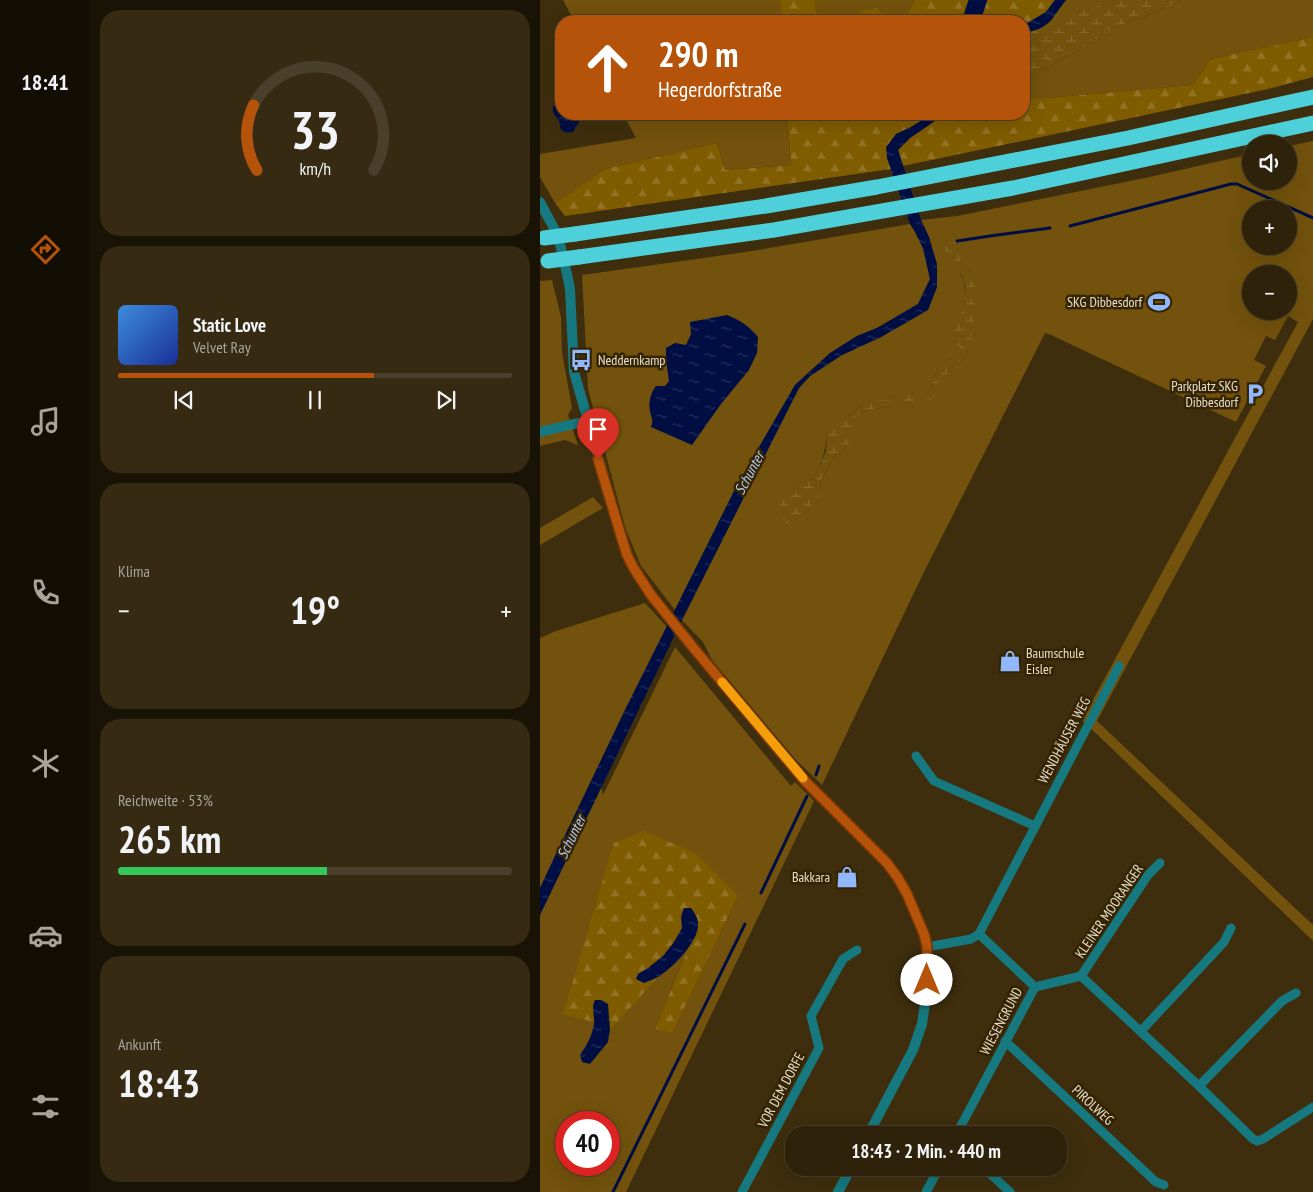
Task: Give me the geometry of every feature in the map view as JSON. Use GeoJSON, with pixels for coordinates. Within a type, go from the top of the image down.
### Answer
{"type":"FeatureCollection","features":[{"type":"Feature","properties":{"kind":"highway"},"geometry":{"type":"LineString","coordinates":[[542,238],[766,206],[877,187],[1138,136],[1313,97]]}},
{"type":"Feature","properties":{"kind":"highway"},"geometry":{"type":"LineString","coordinates":[[544,262],[774,230],[1013,188],[1313,123]]}},
{"type":"Feature","properties":{"kind":"street"},"geometry":{"type":"LineString","coordinates":[[540,202],[556,232],[564,261],[570,290],[574,372],[627,555],[641,580],[662,608],[804,780],[887,863],[898,878],[920,923],[927,946],[928,972],[922,1024],[913,1050],[873,1126]]}},
{"type":"Feature","properties":{"kind":"street"},"geometry":{"type":"LineString","coordinates":[[540,432],[587,421]]}},
{"type":"Feature","properties":{"kind":"street","name":"WENDHÄUSER WEG"},"geometry":{"type":"LineString","coordinates":[[979,934],[1119,666]]}},
{"type":"Feature","properties":{"kind":"street"},"geometry":{"type":"LineString","coordinates":[[916,756],[934,781],[1035,826]]}},
{"type":"Feature","properties":{"kind":"street","name":"KLEINER MOORANGER"},"geometry":{"type":"LineString","coordinates":[[1035,987],[1082,976],[1148,875],[1160,863]]}},
{"type":"Feature","properties":{"kind":"street"},"geometry":{"type":"LineString","coordinates":[[1141,1030],[1224,942],[1231,928]]}},
{"type":"Feature","properties":{"kind":"street"},"geometry":{"type":"LineString","coordinates":[[927,946],[971,939],[979,934]]}},
{"type":"Feature","properties":{"kind":"street","name":"WIESENGRUND"},"geometry":{"type":"LineString","coordinates":[[961,1126],[1035,987],[979,934]]}},
{"type":"Feature","properties":{"kind":"street","name":"VOR DEM DORFE"},"geometry":{"type":"LineString","coordinates":[[742,1192],[819,1048],[811,1016],[843,959],[857,950]]}},
{"type":"Feature","properties":{"kind":"street","name":"KLEINER MOORANGER"},"geometry":{"type":"LineString","coordinates":[[1082,976],[1257,1142],[1313,1107]]}},
{"type":"Feature","properties":{"kind":"street"},"geometry":{"type":"LineString","coordinates":[[1199,1086],[1282,1001],[1296,993]]}},
{"type":"Feature","properties":{"kind":"street","name":"PIROLWEG"},"geometry":{"type":"LineString","coordinates":[[1005,1041],[1156,1182],[1164,1186]]}},
{"type":"Feature","properties":{"kind":"street"},"geometry":{"type":"LineString","coordinates":[[838,1192],[847,1176]]}},
{"type":"Feature","properties":{"kind":"street"},"geometry":{"type":"LineString","coordinates":[[926,1192],[935,1176]]}},
{"type":"Feature","properties":{"kind":"street"},"geometry":{"type":"LineString","coordinates":[[993,1176],[1010,1192]]}},
{"type":"Feature","properties":{"kind":"green space"},"geometry":{"type":"Polygon","coordinates":[[[563,0],[780,0],[781,15],[571,15],[563,0]]]}},
{"type":"Feature","properties":{"kind":"green space"},"geometry":{"type":"Polygon","coordinates":[[[780,0],[816,0],[815,8],[819,15],[781,15],[780,0]]]}},
{"type":"Feature","properties":{"kind":"green space"},"geometry":{"type":"Polygon","coordinates":[[[816,0],[915,0],[906,15],[885,15],[877,8],[861,10],[860,15],[819,15],[815,8],[816,0]]]}},
{"type":"Feature","properties":{"kind":"green space"},"geometry":{"type":"Polygon","coordinates":[[[915,0],[1055,0],[1046,12],[1030,21],[1030,15],[906,15],[915,0]]]}},
{"type":"Feature","properties":{"kind":"green space"},"geometry":{"type":"Polygon","coordinates":[[[1066,0],[1115,0],[1038,30],[1051,21],[1066,0]]]}},
{"type":"Feature","properties":{"kind":"green space"},"geometry":{"type":"Polygon","coordinates":[[[1115,0],[1180,0],[1146,16],[1111,29],[1074,53],[1030,77],[1030,31],[1076,12],[1115,0]]]}},
{"type":"Feature","properties":{"kind":"green space"},"geometry":{"type":"Polygon","coordinates":[[[1180,0],[1313,0],[1313,37],[1211,59],[1193,85],[1030,99],[1030,77],[1074,53],[1111,29],[1180,0]]]}},
{"type":"Feature","properties":{"kind":"green space"},"geometry":{"type":"Polygon","coordinates":[[[877,8],[885,15],[860,15],[861,10],[877,8]]]}},
{"type":"Feature","properties":{"kind":"green space"},"geometry":{"type":"Polygon","coordinates":[[[1313,37],[1313,77],[1268,89],[903,166],[898,150],[910,138],[936,120],[1030,120],[1030,99],[1193,85],[1211,59],[1313,37]]]}},
{"type":"Feature","properties":{"kind":"green space"},"geometry":{"type":"Polygon","coordinates":[[[626,120],[787,120],[791,165],[725,170],[717,143],[605,169],[555,203],[540,177],[540,154],[636,138],[626,120]]]}},
{"type":"Feature","properties":{"kind":"green space"},"geometry":{"type":"Polygon","coordinates":[[[787,120],[922,120],[896,134],[887,158],[891,169],[565,216],[555,203],[605,169],[717,143],[725,170],[791,165],[787,120]]]}},
{"type":"Feature","properties":{"kind":"green space"},"geometry":{"type":"Polygon","coordinates":[[[1313,141],[1313,319],[1097,721],[1313,925],[1313,941],[1082,720],[1298,322],[1295,320],[1297,320],[1297,265],[1242,265],[1242,320],[1286,320],[1275,340],[1266,336],[1254,360],[1266,366],[1236,422],[1045,333],[923,574],[822,785],[796,760],[712,660],[703,642],[682,620],[799,388],[810,376],[842,355],[881,337],[928,310],[937,287],[929,237],[921,220],[957,216],[1145,178],[1242,156],[1242,190],[1297,190],[1297,144],[1313,141]],[[953,233],[950,239],[952,265],[961,275],[965,291],[964,308],[955,339],[962,350],[945,361],[936,373],[931,390],[924,395],[897,395],[890,399],[861,405],[827,435],[823,458],[813,479],[796,484],[821,489],[820,482],[834,457],[846,448],[856,418],[863,412],[874,409],[905,403],[917,403],[944,381],[954,365],[963,359],[969,348],[971,273],[961,263],[956,236],[953,233]]]}},
{"type":"Feature","properties":{"kind":"green space"},"geometry":{"type":"Polygon","coordinates":[[[910,224],[923,248],[930,279],[918,304],[877,328],[857,336],[830,353],[795,385],[736,487],[675,610],[641,566],[626,530],[588,389],[582,275],[746,252],[910,224]]]}},
{"type":"Feature","properties":{"kind":"green space"},"geometry":{"type":"Polygon","coordinates":[[[952,233],[956,236],[961,263],[971,273],[975,284],[974,323],[969,348],[963,359],[948,372],[939,394],[931,400],[874,409],[863,412],[856,418],[851,439],[846,448],[834,457],[820,482],[821,489],[817,497],[805,513],[795,522],[787,524],[780,507],[783,496],[797,484],[813,479],[826,451],[827,435],[838,420],[849,416],[861,405],[869,402],[890,399],[897,395],[924,395],[931,390],[936,373],[940,367],[945,361],[961,350],[955,339],[954,332],[964,305],[966,288],[962,275],[948,258],[944,245],[950,239],[952,233]]]}},
{"type":"Feature","properties":{"kind":"green space"},"geometry":{"type":"Polygon","coordinates":[[[552,280],[561,317],[562,352],[572,408],[568,415],[578,445],[565,440],[540,446],[540,281],[552,280]]]}},
{"type":"Feature","properties":{"kind":"green space"},"geometry":{"type":"Polygon","coordinates":[[[593,497],[603,508],[540,545],[540,528],[593,497]]]}},
{"type":"Feature","properties":{"kind":"green space"},"geometry":{"type":"Polygon","coordinates":[[[645,603],[667,627],[540,888],[540,638],[556,631],[645,603]]]}},
{"type":"Feature","properties":{"kind":"green space"},"geometry":{"type":"Polygon","coordinates":[[[675,647],[791,786],[795,782],[814,801],[626,1192],[540,1192],[540,915],[601,787],[603,795],[675,647]],[[738,896],[698,923],[655,1029],[672,1032],[738,896]]]}},
{"type":"Feature","properties":{"kind":"green space"},"geometry":{"type":"Polygon","coordinates":[[[644,831],[695,853],[738,896],[672,1033],[655,1029],[688,948],[696,935],[681,916],[682,928],[674,942],[663,956],[638,974],[644,983],[657,978],[610,1030],[608,1004],[592,1004],[594,1022],[563,1014],[614,843],[644,831]]]}},
{"type":"Feature","properties":{"kind":"water"},"geometry":{"type":"Polygon","coordinates":[[[1055,0],[1066,0],[1046,25],[1030,31],[1030,21],[1046,12],[1055,0]]]}},
{"type":"Feature","properties":{"kind":"water"},"geometry":{"type":"Polygon","coordinates":[[[558,120],[580,120],[573,132],[561,130],[558,120]]]}},
{"type":"Feature","properties":{"kind":"water","name":"Schunter"},"geometry":{"type":"Polygon","coordinates":[[[922,120],[936,120],[910,138],[898,150],[937,264],[937,287],[928,310],[881,337],[842,355],[810,376],[799,388],[682,620],[540,915],[540,888],[625,710],[736,487],[795,385],[830,353],[857,336],[877,328],[918,304],[930,279],[923,248],[910,224],[887,158],[886,147],[896,134],[922,120]]]}},
{"type":"Feature","properties":{"kind":"water"},"geometry":{"type":"Polygon","coordinates":[[[727,315],[744,324],[758,337],[757,353],[749,370],[721,404],[692,445],[651,427],[652,420],[649,405],[651,394],[656,386],[665,386],[669,381],[666,348],[675,343],[686,345],[691,334],[690,322],[727,315]]]}},
{"type":"Feature","properties":{"kind":"water"},"geometry":{"type":"Polygon","coordinates":[[[684,908],[691,908],[698,921],[694,938],[683,955],[669,969],[656,978],[644,983],[636,979],[638,974],[663,956],[674,942],[682,928],[681,916],[684,908]]]}},
{"type":"Feature","properties":{"kind":"water"},"geometry":{"type":"Polygon","coordinates":[[[595,1000],[601,1000],[608,1004],[610,1030],[608,1042],[590,1064],[582,1062],[580,1055],[589,1040],[593,1028],[593,1006],[595,1000]]]}},
{"type":"Feature","properties":{"kind":"waterway"},"geometry":{"type":"LineString","coordinates":[[973,15],[978,0]]}},
{"type":"Feature","properties":{"kind":"waterway"},"geometry":{"type":"LineString","coordinates":[[1070,226],[1231,184],[1237,184],[1313,218]]}},
{"type":"Feature","properties":{"kind":"waterway"},"geometry":{"type":"LineString","coordinates":[[957,241],[1050,228]]}},
{"type":"Feature","properties":{"kind":"waterway"},"geometry":{"type":"LineString","coordinates":[[816,775],[819,766]]}},
{"type":"Feature","properties":{"kind":"waterway"},"geometry":{"type":"LineString","coordinates":[[761,893],[807,796]]}},
{"type":"Feature","properties":{"kind":"waterway"},"geometry":{"type":"LineString","coordinates":[[613,1192],[745,924]]}},
{"type":"Feature","properties":{"kind":"slow traffic"},"geometry":{"type":"LineString","coordinates":[[722,682],[803,778]]}},
{"type":"Feature","properties":{"kind":"place","name":"SKG Dibbesdorf"},"geometry":{"type":"Point","coordinates":[1159,302]}},
{"type":"Feature","properties":{"kind":"place","name":"Neddernkamp"},"geometry":{"type":"Point","coordinates":[581,360]}},
{"type":"Feature","properties":{"kind":"place","name":"Parkplatz SKG Dibbesdorf"},"geometry":{"type":"Point","coordinates":[1255,394]}},
{"type":"Feature","properties":{"kind":"place","name":"Baumschule Eisler"},"geometry":{"type":"Point","coordinates":[1010,661]}},
{"type":"Feature","properties":{"kind":"place","name":"Bakkara"},"geometry":{"type":"Point","coordinates":[847,877]}},
{"type":"Feature","properties":{"kind":"route"},"geometry":{"type":"LineString","coordinates":[[598,459],[627,555],[651,595],[804,780],[887,863],[898,878],[924,934],[927,946],[927,980]]}}]}
